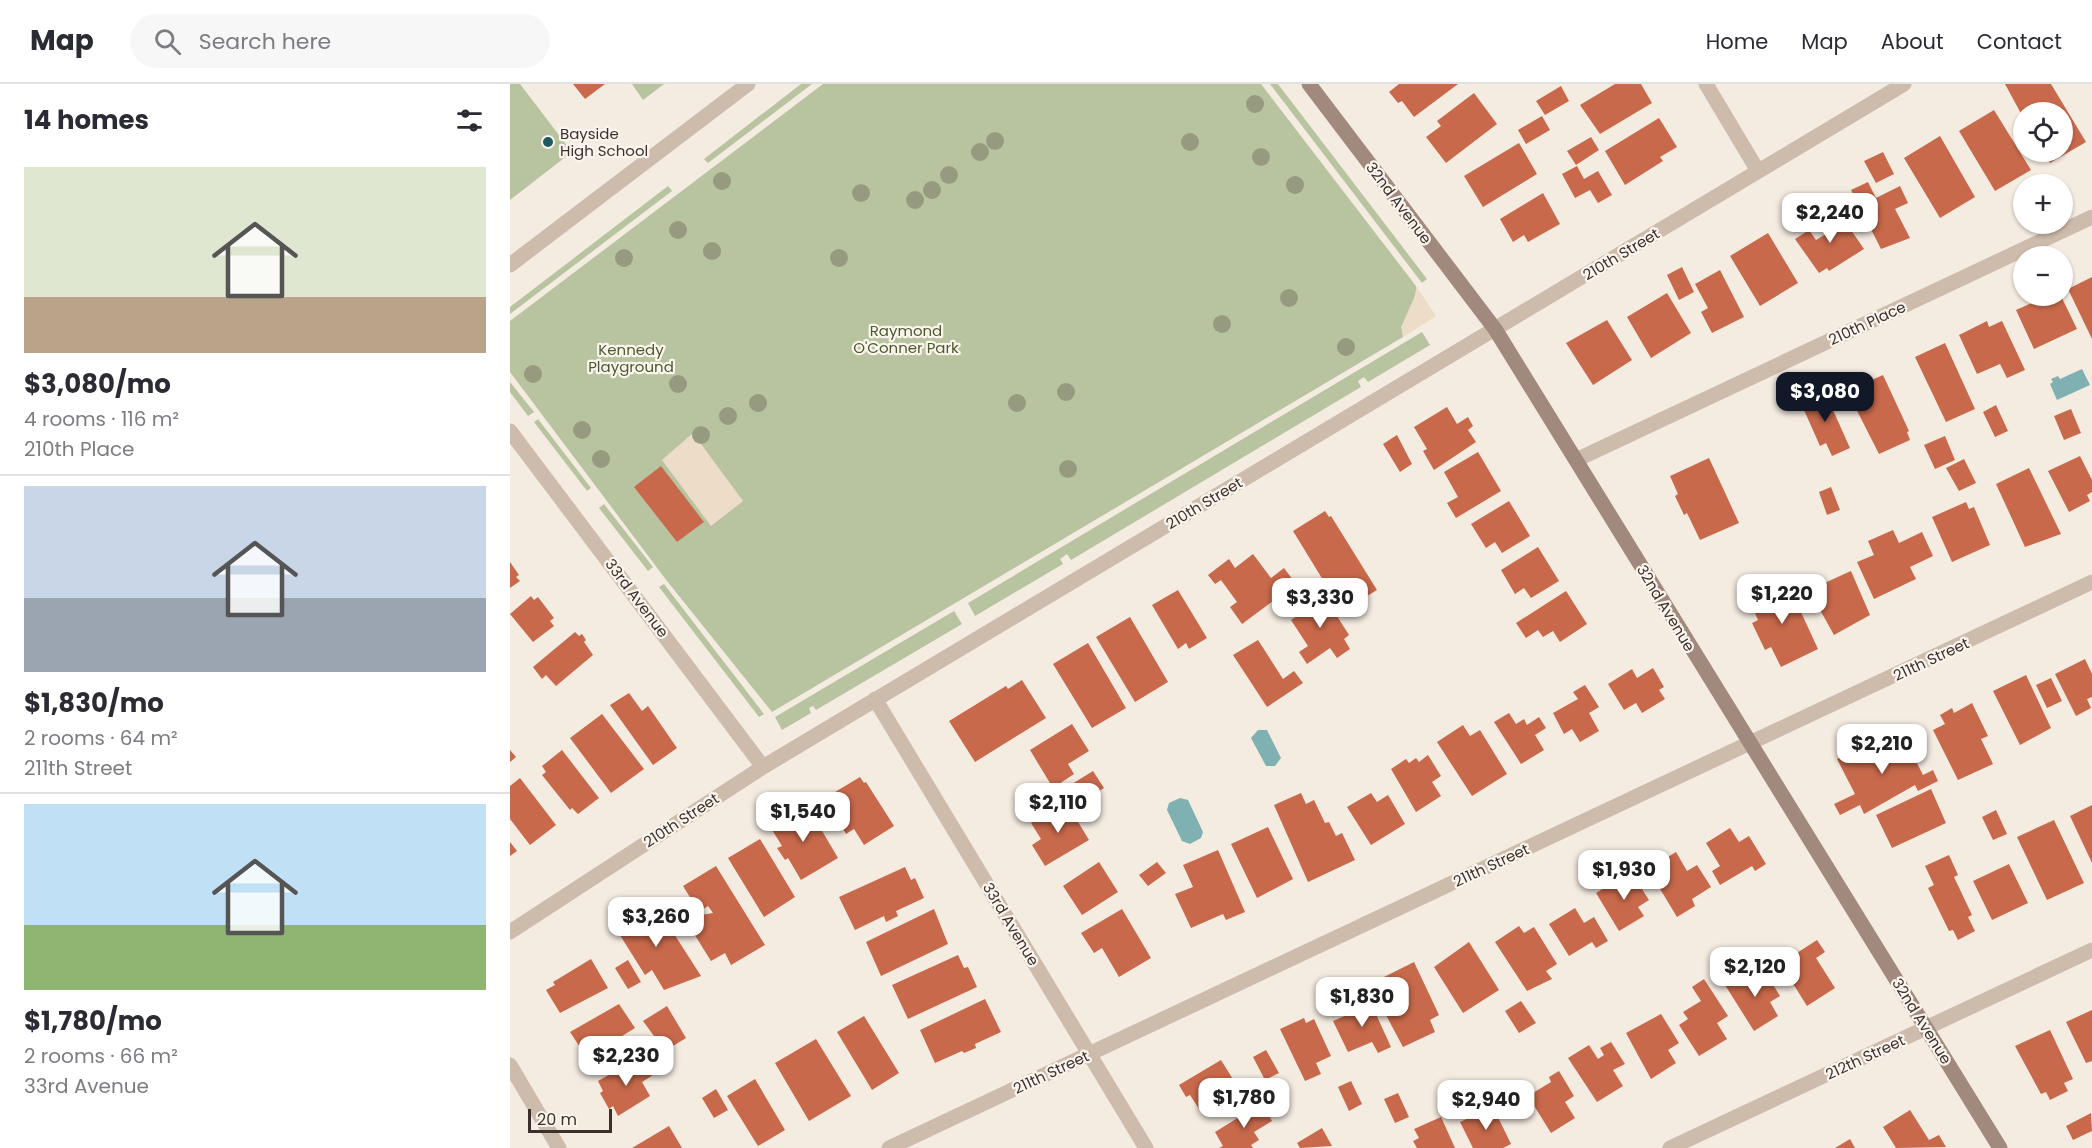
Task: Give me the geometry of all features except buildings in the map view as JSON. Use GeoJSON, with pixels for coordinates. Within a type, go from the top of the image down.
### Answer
{"type":"FeatureCollection","features":[{"type":"Feature","properties":{"kind":"street"},"geometry":{"type":"LineString","coordinates":[[510,265],[748,84]]}},
{"type":"Feature","properties":{"kind":"street","name":"32nd Avenue"},"geometry":{"type":"LineString","coordinates":[[1309,84],[1495,329],[2000,1148]]}},
{"type":"Feature","properties":{"kind":"street"},"geometry":{"type":"LineString","coordinates":[[1706,84],[1758,171]]}},
{"type":"Feature","properties":{"kind":"street","name":"210th Street"},"geometry":{"type":"LineString","coordinates":[[510,932],[763,767],[1904,84]]}},
{"type":"Feature","properties":{"kind":"street","name":"210th Place"},"geometry":{"type":"LineString","coordinates":[[1576,460],[2092,217]]}},
{"type":"Feature","properties":{"kind":"street","name":"33rd Avenue"},"geometry":{"type":"LineString","coordinates":[[510,431],[763,767]]}},
{"type":"Feature","properties":{"kind":"street","name":"211th Street"},"geometry":{"type":"LineString","coordinates":[[889,1148],[2092,582]]}},
{"type":"Feature","properties":{"kind":"street","name":"33rd Avenue"},"geometry":{"type":"LineString","coordinates":[[875,699],[1146,1148]]}},
{"type":"Feature","properties":{"kind":"street","name":"212th Street"},"geometry":{"type":"LineString","coordinates":[[1670,1148],[2092,950]]}},
{"type":"Feature","properties":{"kind":"street"},"geometry":{"type":"LineString","coordinates":[[510,1065],[559,1148]]}},
{"type":"Feature","properties":{"kind":"green space"},"geometry":{"type":"Polygon","coordinates":[[[510,84],[520,84],[572,152],[510,200],[510,84]]]}},
{"type":"Feature","properties":{"kind":"green space"},"geometry":{"type":"Polygon","coordinates":[[[632,84],[664,84],[643,100],[632,84]]]}},
{"type":"Feature","properties":{"kind":"green space"},"geometry":{"type":"Polygon","coordinates":[[[801,84],[812,84],[708,163],[704,159],[801,84]]]}},
{"type":"Feature","properties":{"kind":"green space","name":"Raymond O'Conner Park"},"geometry":{"type":"Polygon","coordinates":[[[823,84],[1261,84],[1416,286],[1403,329],[1403,337],[772,712],[667,581],[510,372],[510,321],[823,84]]]}},
{"type":"Feature","properties":{"kind":"green space"},"geometry":{"type":"Polygon","coordinates":[[[1270,84],[1278,84],[1427,279],[1422,283],[1270,84]]]}},
{"type":"Feature","properties":{"kind":"green space"},"geometry":{"type":"Polygon","coordinates":[[[668,186],[672,191],[510,314],[510,307],[668,186]]]}},
{"type":"Feature","properties":{"kind":"green space"},"geometry":{"type":"Polygon","coordinates":[[[1422,332],[1430,345],[1368,382],[1364,377],[1358,381],[1361,387],[1071,560],[1067,554],[1060,559],[1063,564],[975,616],[968,603],[1422,332]]]}},
{"type":"Feature","properties":{"kind":"green space"},"geometry":{"type":"Polygon","coordinates":[[[510,382],[534,412],[528,416],[510,392],[510,382]]]}},
{"type":"Feature","properties":{"kind":"green space"},"geometry":{"type":"Polygon","coordinates":[[[538,419],[591,488],[587,491],[534,422],[538,419]]]}},
{"type":"Feature","properties":{"kind":"green space"},"geometry":{"type":"Polygon","coordinates":[[[604,504],[653,567],[648,571],[599,508],[604,504]]]}},
{"type":"Feature","properties":{"kind":"green space"},"geometry":{"type":"Polygon","coordinates":[[[664,584],[764,714],[759,717],[659,587],[664,584]]]}},
{"type":"Feature","properties":{"kind":"green space"},"geometry":{"type":"Polygon","coordinates":[[[954,611],[962,624],[816,710],[813,706],[809,708],[811,713],[782,730],[775,717],[954,611]]]}},
{"type":"Feature","properties":{"kind":"shaded area"},"geometry":{"type":"Polygon","coordinates":[[[1416,286],[1436,316],[1403,337],[1401,327],[1416,294],[1416,286]]]}},
{"type":"Feature","properties":{"kind":"shaded area"},"geometry":{"type":"Polygon","coordinates":[[[693,433],[743,501],[711,526],[662,460],[693,433]]]}},
{"type":"Feature","properties":{"kind":"water"},"geometry":{"type":"Polygon","coordinates":[[[2082,369],[2090,385],[2057,400],[2050,384],[2053,382],[2051,379],[2058,376],[2060,379],[2082,369]]]}},
{"type":"Feature","properties":{"kind":"water"},"geometry":{"type":"Polygon","coordinates":[[[1258,730],[1267,730],[1281,758],[1275,766],[1266,766],[1251,738],[1258,730]]]}},
{"type":"Feature","properties":{"kind":"water"},"geometry":{"type":"Polygon","coordinates":[[[1180,798],[1188,800],[1203,832],[1201,838],[1190,844],[1182,841],[1167,810],[1169,803],[1180,798]]]}},
{"type":"Feature","properties":{"kind":"place","name":"Bayside High School"},"geometry":{"type":"Point","coordinates":[548,142]}},
{"type":"Feature","properties":{"kind":"park label","name":"Kennedy Playground"},"geometry":{"type":"Point","coordinates":[631,358]}}]}
